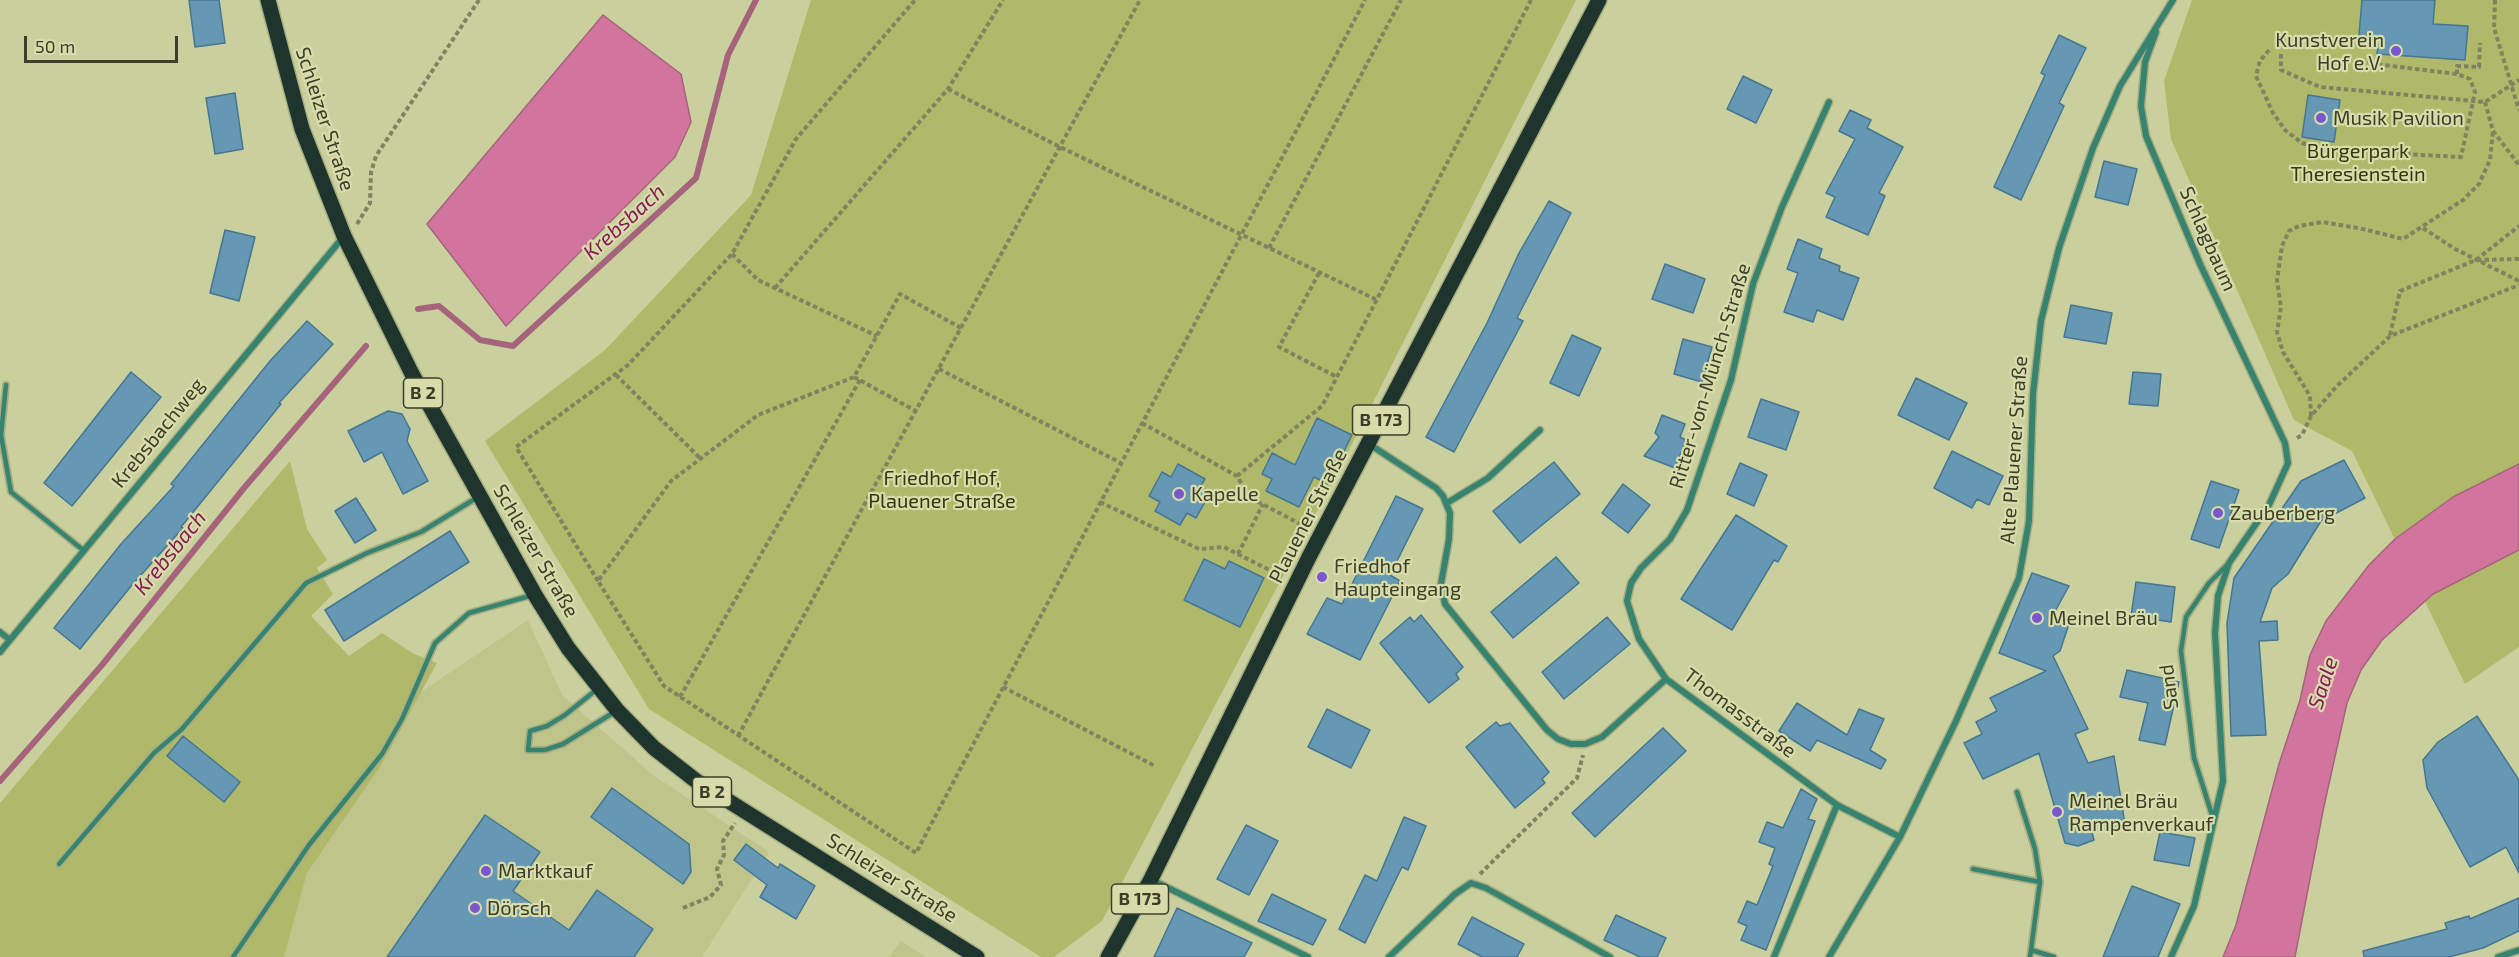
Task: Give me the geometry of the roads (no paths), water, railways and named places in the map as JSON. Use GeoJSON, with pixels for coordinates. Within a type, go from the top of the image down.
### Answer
{"type":"FeatureCollection","features":[{"type":"Feature","properties":{"kind":"main road","name":"Schleizer Straße"},"geometry":{"type":"LineString","coordinates":[[268,0],[302,129],[344,236],[412,374],[535,595],[568,648],[598,688],[654,748],[705,787],[976,957]]}},
{"type":"Feature","properties":{"kind":"main road","name":"Plauener Straße"},"geometry":{"type":"LineString","coordinates":[[1110,956],[1151,879],[1296,583],[1599,0]]}},
{"type":"Feature","properties":{"kind":"street","name":"Alte Plauener Straße"},"geometry":{"type":"LineString","coordinates":[[1829,957],[1900,837],[1956,721],[2019,578],[2029,521],[2033,394],[2042,321],[2059,248],[2120,86],[2173,0]]}},
{"type":"Feature","properties":{"kind":"street","name":"Schlagbaum"},"geometry":{"type":"LineString","coordinates":[[2160,20],[2145,62],[2140,106],[2146,136],[2200,264],[2285,443],[2288,463]]}},
{"type":"Feature","properties":{"kind":"street","name":"Ritter-von-Münch-Straße"},"geometry":{"type":"LineString","coordinates":[[1666,679],[1639,639],[1626,601],[1632,583],[1641,568],[1670,539],[1687,510],[1731,380],[1753,284],[1782,207],[1829,102]]}},
{"type":"Feature","properties":{"kind":"street","name":"Krebsbachweg"},"geometry":{"type":"LineString","coordinates":[[0,652],[344,236]]}},
{"type":"Feature","properties":{"kind":"street"},"geometry":{"type":"LineString","coordinates":[[1369,444],[1436,488],[1447,503],[1488,478],[1540,430]]}},
{"type":"Feature","properties":{"kind":"street","name":"Sand"},"geometry":{"type":"LineString","coordinates":[[2171,957],[2194,906],[2223,781],[2215,633],[2218,596],[2229,563],[2269,505],[2288,463]]}},
{"type":"Feature","properties":{"kind":"street","name":"Thomasstraße"},"geometry":{"type":"LineString","coordinates":[[1447,503],[1450,513],[1449,539],[1441,584],[1445,604],[1548,730],[1558,739],[1571,744],[1585,744],[1602,737],[1666,679],[1735,733],[1837,805],[1900,837]]}},
{"type":"Feature","properties":{"kind":"street"},"geometry":{"type":"LineString","coordinates":[[0,632],[10,640]]}},
{"type":"Feature","properties":{"kind":"street"},"geometry":{"type":"LineString","coordinates":[[1773,957],[1837,805]]}},
{"type":"Feature","properties":{"kind":"street"},"geometry":{"type":"LineString","coordinates":[[1151,879],[1308,957]]}},
{"type":"Feature","properties":{"kind":"street"},"geometry":{"type":"LineString","coordinates":[[1389,957],[1455,894],[1471,883],[1485,888],[1610,957]]}},
{"type":"Feature","properties":{"kind":"street"},"geometry":{"type":"LineString","coordinates":[[2498,957],[2519,950]]}},
{"type":"Feature","properties":{"kind":"lane"},"geometry":{"type":"LineString","coordinates":[[6,385],[1,435],[12,492],[83,550]]}},
{"type":"Feature","properties":{"kind":"lane"},"geometry":{"type":"LineString","coordinates":[[59,864],[154,753],[182,729],[306,583],[368,553],[421,532],[480,496]]}},
{"type":"Feature","properties":{"kind":"lane","name":"Sand"},"geometry":{"type":"LineString","coordinates":[[2214,820],[2194,758],[2181,651],[2186,617],[2209,583],[2229,563]]}},
{"type":"Feature","properties":{"kind":"lane"},"geometry":{"type":"LineString","coordinates":[[233,957],[309,845],[382,754],[402,719],[435,643],[469,614],[535,595]]}},
{"type":"Feature","properties":{"kind":"lane"},"geometry":{"type":"LineString","coordinates":[[598,688],[565,715],[547,726],[530,731],[528,750],[544,750],[562,744],[617,710]]}},
{"type":"Feature","properties":{"kind":"lane"},"geometry":{"type":"LineString","coordinates":[[2017,792],[2035,849],[2040,882],[2030,957]]}},
{"type":"Feature","properties":{"kind":"lane"},"geometry":{"type":"LineString","coordinates":[[1973,869],[2040,882]]}},
{"type":"Feature","properties":{"kind":"lane"},"geometry":{"type":"LineString","coordinates":[[2031,951],[2054,957]]}},
{"type":"Feature","properties":{"kind":"water"},"geometry":{"type":"Polygon","coordinates":[[[603,15],[681,74],[691,122],[675,157],[506,326],[427,224],[603,15]]]}},
{"type":"Feature","properties":{"kind":"water","name":"Saale"},"geometry":{"type":"Polygon","coordinates":[[[2519,464],[2519,550],[2433,594],[2382,640],[2361,670],[2347,703],[2324,806],[2295,957],[2223,957],[2236,925],[2279,764],[2300,700],[2310,655],[2326,621],[2369,565],[2395,539],[2453,497],[2519,464]]]}},
{"type":"Feature","properties":{"kind":"waterway","name":"Krebsbach"},"geometry":{"type":"LineString","coordinates":[[418,309],[439,306],[480,340],[513,346],[696,178],[728,55],[756,0]]}},
{"type":"Feature","properties":{"kind":"waterway","name":"Krebsbach"},"geometry":{"type":"LineString","coordinates":[[0,781],[102,665],[244,488],[366,346]]}},
{"type":"Feature","properties":{"kind":"place","name":"Kunstverein Hof e.V."},"geometry":{"type":"Point","coordinates":[2396,51]}},
{"type":"Feature","properties":{"kind":"place","name":"Musik Pavilion"},"geometry":{"type":"Point","coordinates":[2321,118]}},
{"type":"Feature","properties":{"kind":"place","name":"Kapelle"},"geometry":{"type":"Point","coordinates":[1179,494]}},
{"type":"Feature","properties":{"kind":"place","name":"Zauberberg"},"geometry":{"type":"Point","coordinates":[2218,513]}},
{"type":"Feature","properties":{"kind":"place","name":"Friedhof Haupteingang"},"geometry":{"type":"Point","coordinates":[1322,577]}},
{"type":"Feature","properties":{"kind":"place","name":"Meinel Bräu"},"geometry":{"type":"Point","coordinates":[2037,618]}},
{"type":"Feature","properties":{"kind":"place","name":"Meinel Bräu Rampenverkauf"},"geometry":{"type":"Point","coordinates":[2057,812]}},
{"type":"Feature","properties":{"kind":"place","name":"Marktkauf"},"geometry":{"type":"Point","coordinates":[486,871]}},
{"type":"Feature","properties":{"kind":"place","name":"Dörsch"},"geometry":{"type":"Point","coordinates":[475,908]}},
{"type":"Feature","properties":{"kind":"park label","name":"Bürgerpark Theresienstein"},"geometry":{"type":"Point","coordinates":[2358,162]}},
{"type":"Feature","properties":{"kind":"park label","name":"Friedhof Hof, Plauener Straße"},"geometry":{"type":"Point","coordinates":[942,490]}}]}
